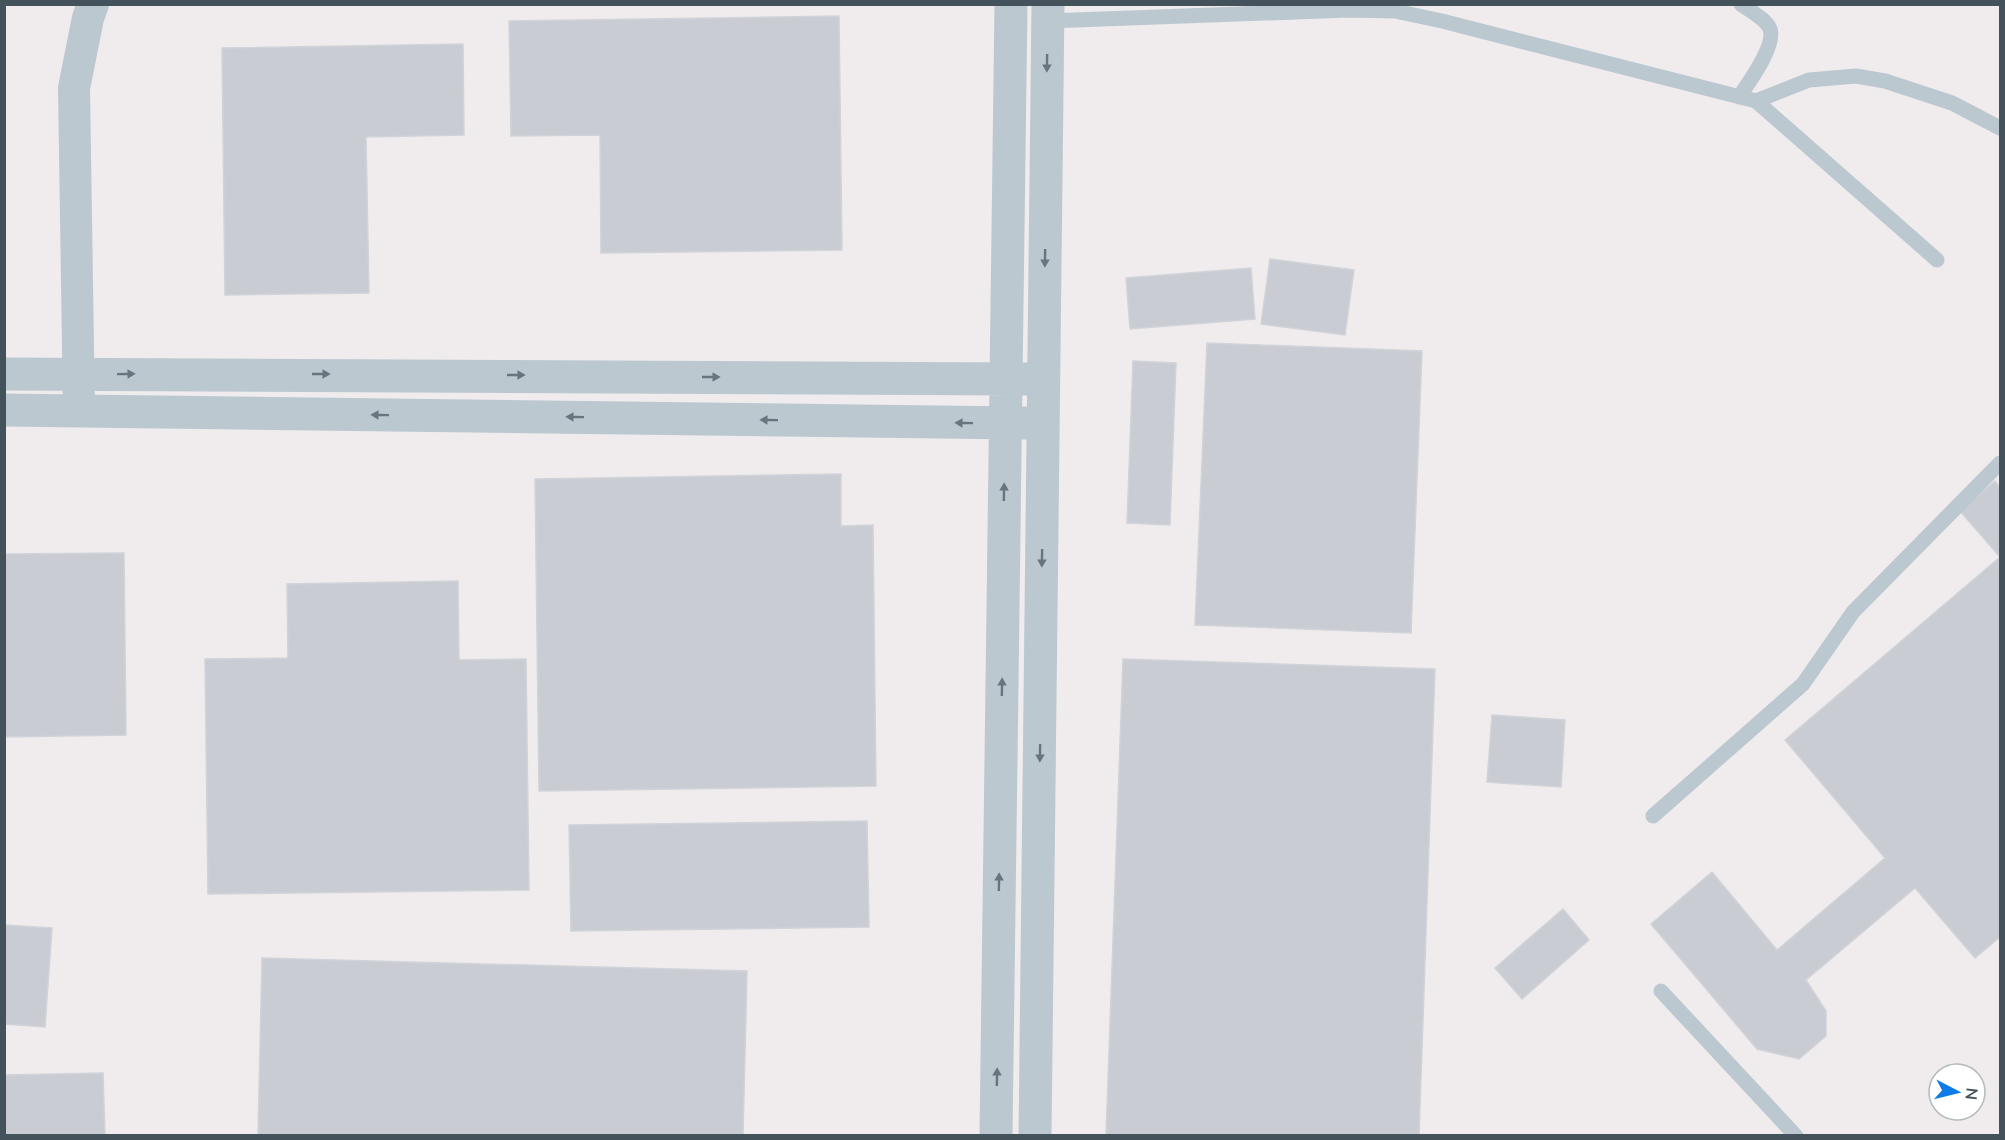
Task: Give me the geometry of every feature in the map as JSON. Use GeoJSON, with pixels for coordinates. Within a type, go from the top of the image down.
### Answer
{"type":"FeatureCollection","features":[{"type":"Feature","properties":{"kind":"street"},"geometry":{"type":"LineString","coordinates":[[79,411],[74,88],[93,4]]}},
{"type":"Feature","properties":{"kind":"street"},"geometry":{"type":"LineString","coordinates":[[996,1136],[1011,4]]}},
{"type":"Feature","properties":{"kind":"street"},"geometry":{"type":"LineString","coordinates":[[1035,1136],[1048,13]]}},
{"type":"Feature","properties":{"kind":"street"},"geometry":{"type":"LineString","coordinates":[[4,374],[1044,380]]}},
{"type":"Feature","properties":{"kind":"street"},"geometry":{"type":"LineString","coordinates":[[4,410],[1044,423]]}},
{"type":"Feature","properties":{"kind":"lane"},"geometry":{"type":"LineString","coordinates":[[1739,97],[1772,40],[1770,28],[1742,4]]}},
{"type":"Feature","properties":{"kind":"lane"},"geometry":{"type":"LineString","coordinates":[[1048,13],[1395,11],[1756,101],[1936,260]]}},
{"type":"Feature","properties":{"kind":"lane"},"geometry":{"type":"LineString","coordinates":[[1756,101],[1809,80],[1856,76],[1885,81],[1952,103],[2001,128]]}},
{"type":"Feature","properties":{"kind":"lane"},"geometry":{"type":"LineString","coordinates":[[1653,816],[1803,684],[1853,612],[2001,463]]}},
{"type":"Feature","properties":{"kind":"lane"},"geometry":{"type":"LineString","coordinates":[[1661,992],[1796,1136]]}},
{"type":"Feature","properties":{"kind":"building"},"geometry":{"type":"Polygon","coordinates":[[[839,16],[842,250],[601,253],[600,135],[511,136],[509,21],[839,16]]]}},
{"type":"Feature","properties":{"kind":"building"},"geometry":{"type":"Polygon","coordinates":[[[463,44],[464,135],[366,137],[369,293],[225,295],[222,48],[463,44]]]}},
{"type":"Feature","properties":{"kind":"building"},"geometry":{"type":"Polygon","coordinates":[[[1270,259],[1354,270],[1345,335],[1261,324],[1270,259]]]}},
{"type":"Feature","properties":{"kind":"building"},"geometry":{"type":"Polygon","coordinates":[[[1251,268],[1255,319],[1130,329],[1126,278],[1251,268]]]}},
{"type":"Feature","properties":{"kind":"building"},"geometry":{"type":"Polygon","coordinates":[[[1207,343],[1422,351],[1411,633],[1195,625],[1207,343]]]}},
{"type":"Feature","properties":{"kind":"building"},"geometry":{"type":"Polygon","coordinates":[[[1133,361],[1176,363],[1170,525],[1127,523],[1133,361]]]}},
{"type":"Feature","properties":{"kind":"building"},"geometry":{"type":"Polygon","coordinates":[[[841,474],[841,526],[873,525],[876,786],[539,791],[535,479],[841,474]]]}},
{"type":"Feature","properties":{"kind":"building"},"geometry":{"type":"Polygon","coordinates":[[[1995,481],[2000,488],[2000,557],[1960,511],[1995,481]]]}},
{"type":"Feature","properties":{"kind":"building"},"geometry":{"type":"Polygon","coordinates":[[[124,553],[126,735],[4,737],[4,554],[124,553]]]}},
{"type":"Feature","properties":{"kind":"building"},"geometry":{"type":"Polygon","coordinates":[[[2000,557],[2000,937],[1975,958],[1915,888],[1806,980],[1826,1011],[1826,1036],[1799,1059],[1757,1049],[1651,924],[1712,872],[1777,950],[1885,858],[1785,740],[2000,557]]]}},
{"type":"Feature","properties":{"kind":"building"},"geometry":{"type":"Polygon","coordinates":[[[458,581],[459,660],[526,659],[529,890],[208,894],[205,659],[288,658],[287,584],[458,581]]]}},
{"type":"Feature","properties":{"kind":"building"},"geometry":{"type":"Polygon","coordinates":[[[1123,659],[1435,669],[1419,1136],[1106,1136],[1123,659]]]}},
{"type":"Feature","properties":{"kind":"building"},"geometry":{"type":"Polygon","coordinates":[[[1492,715],[1565,720],[1561,787],[1487,782],[1492,715]]]}},
{"type":"Feature","properties":{"kind":"building"},"geometry":{"type":"Polygon","coordinates":[[[867,821],[869,927],[571,931],[569,825],[867,821]]]}},
{"type":"Feature","properties":{"kind":"building"},"geometry":{"type":"Polygon","coordinates":[[[1563,909],[1589,940],[1522,999],[1495,968],[1563,909]]]}},
{"type":"Feature","properties":{"kind":"building"},"geometry":{"type":"Polygon","coordinates":[[[4,925],[52,928],[45,1027],[4,1024],[4,925]]]}},
{"type":"Feature","properties":{"kind":"building"},"geometry":{"type":"Polygon","coordinates":[[[262,958],[747,971],[743,1136],[258,1136],[262,958]]]}},
{"type":"Feature","properties":{"kind":"building"},"geometry":{"type":"Polygon","coordinates":[[[103,1073],[105,1136],[4,1136],[4,1075],[103,1073]]]}}]}
